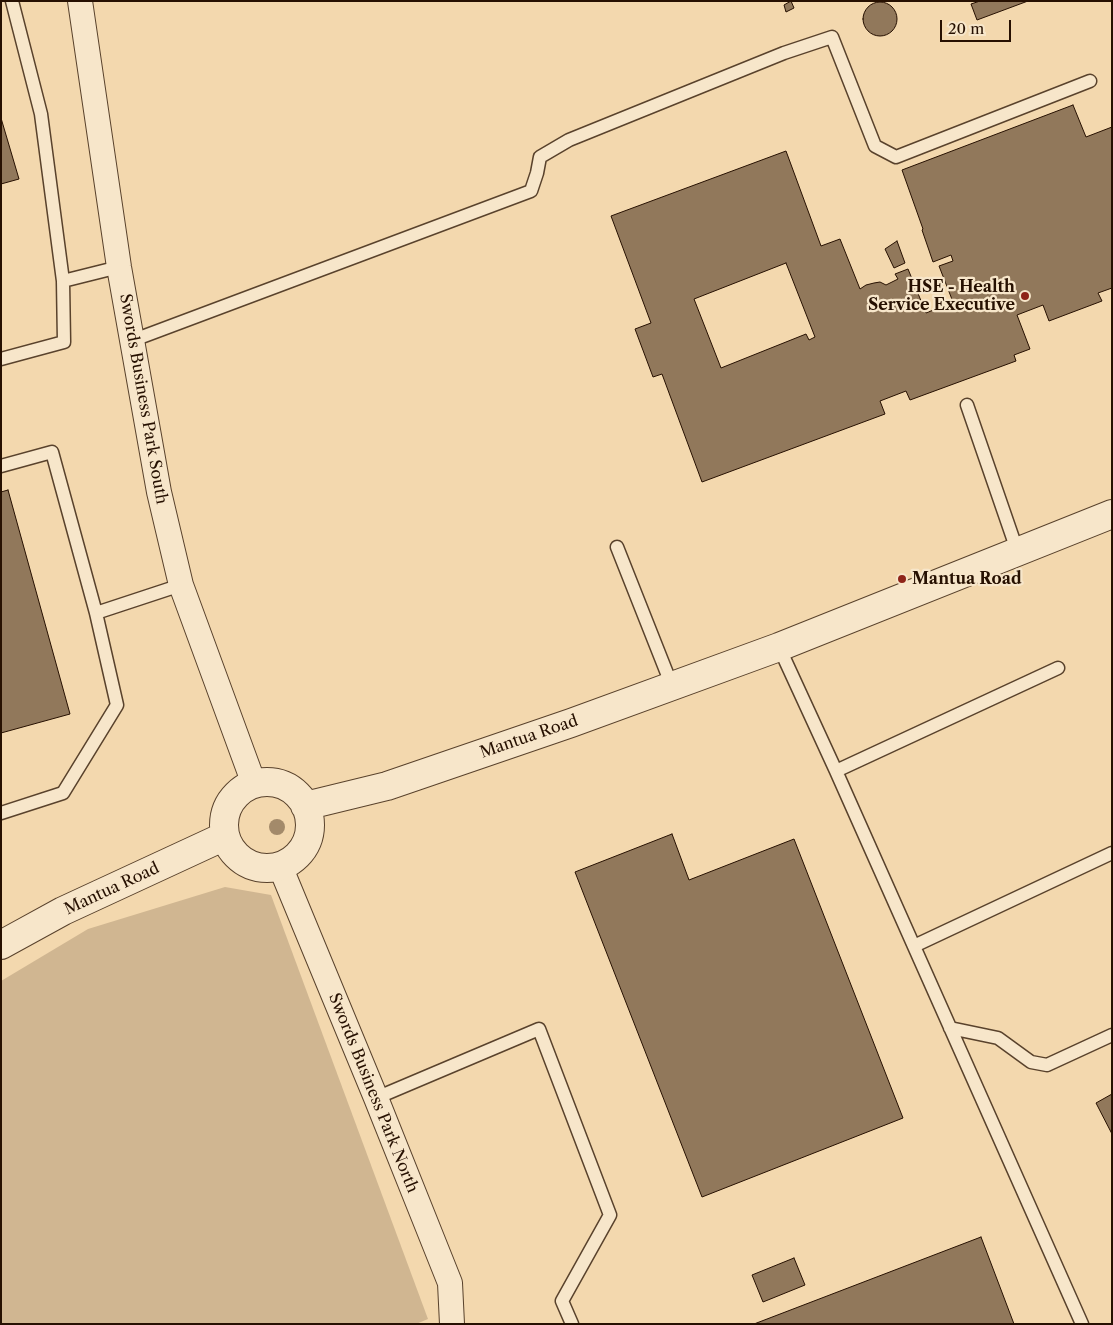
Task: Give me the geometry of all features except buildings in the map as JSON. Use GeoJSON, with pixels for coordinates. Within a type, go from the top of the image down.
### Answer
{"type":"FeatureCollection","features":[{"type":"Feature","properties":{"kind":"street","name":"Swords Business Park South"},"geometry":{"type":"LineString","coordinates":[[80,1],[119,267],[159,492],[181,585],[254,784]]}},
{"type":"Feature","properties":{"kind":"street","name":"Mantua Road"},"geometry":{"type":"LineString","coordinates":[[305,806],[387,786],[580,720],[779,647],[1112,514]]}},
{"type":"Feature","properties":{"kind":"street"},"geometry":{"type":"LineString","coordinates":[[266,782],[289,788],[305,806],[309,818],[310,830],[300,852],[291,861],[280,866],[267,868],[243,861],[234,853],[225,836],[224,819],[228,807],[234,797],[243,789],[254,784],[266,782]]}},
{"type":"Feature","properties":{"kind":"street","name":"Mantua Road"},"geometry":{"type":"LineString","coordinates":[[1,945],[63,911],[225,836]]}},
{"type":"Feature","properties":{"kind":"street","name":"Swords Business Park North"},"geometry":{"type":"LineString","coordinates":[[280,866],[450,1283],[452,1324]]}},
{"type":"Feature","properties":{"kind":"lane"},"geometry":{"type":"LineString","coordinates":[[1,359],[64,342],[63,281],[41,114],[12,1]]}},
{"type":"Feature","properties":{"kind":"lane"},"geometry":{"type":"LineString","coordinates":[[131,341],[531,190],[540,158],[569,140],[784,54],[832,37],[875,146],[896,157],[1090,81]]}},
{"type":"Feature","properties":{"kind":"lane"},"geometry":{"type":"LineString","coordinates":[[63,281],[119,267]]}},
{"type":"Feature","properties":{"kind":"lane"},"geometry":{"type":"LineString","coordinates":[[967,405],[1018,550]]}},
{"type":"Feature","properties":{"kind":"lane"},"geometry":{"type":"LineString","coordinates":[[1,466],[52,452],[96,613],[117,706],[63,793],[1,812]]}},
{"type":"Feature","properties":{"kind":"lane"},"geometry":{"type":"LineString","coordinates":[[617,547],[672,686]]}},
{"type":"Feature","properties":{"kind":"lane"},"geometry":{"type":"LineString","coordinates":[[96,613],[181,585]]}},
{"type":"Feature","properties":{"kind":"lane"},"geometry":{"type":"LineString","coordinates":[[779,647],[1082,1324]]}},
{"type":"Feature","properties":{"kind":"lane"},"geometry":{"type":"LineString","coordinates":[[836,771],[1058,668]]}},
{"type":"Feature","properties":{"kind":"lane"},"geometry":{"type":"LineString","coordinates":[[914,946],[1112,853]]}},
{"type":"Feature","properties":{"kind":"lane"},"geometry":{"type":"LineString","coordinates":[[950,1028],[998,1038],[1031,1062],[1047,1065],[1112,1035]]}},
{"type":"Feature","properties":{"kind":"lane"},"geometry":{"type":"LineString","coordinates":[[376,1098],[538,1029],[610,1215],[562,1301],[572,1324]]}},
{"type":"Feature","properties":{"kind":"shaded area"},"geometry":{"type":"Polygon","coordinates":[[[225,887],[271,895],[428,1319],[416,1324],[1,1324],[1,981],[88,929],[225,887]]]}},
{"type":"Feature","properties":{"kind":"place","name":"HSE - Health Service Executive"},"geometry":{"type":"Point","coordinates":[1025,296]}},
{"type":"Feature","properties":{"kind":"place","name":"Mantua Road"},"geometry":{"type":"Point","coordinates":[902,579]}}]}
